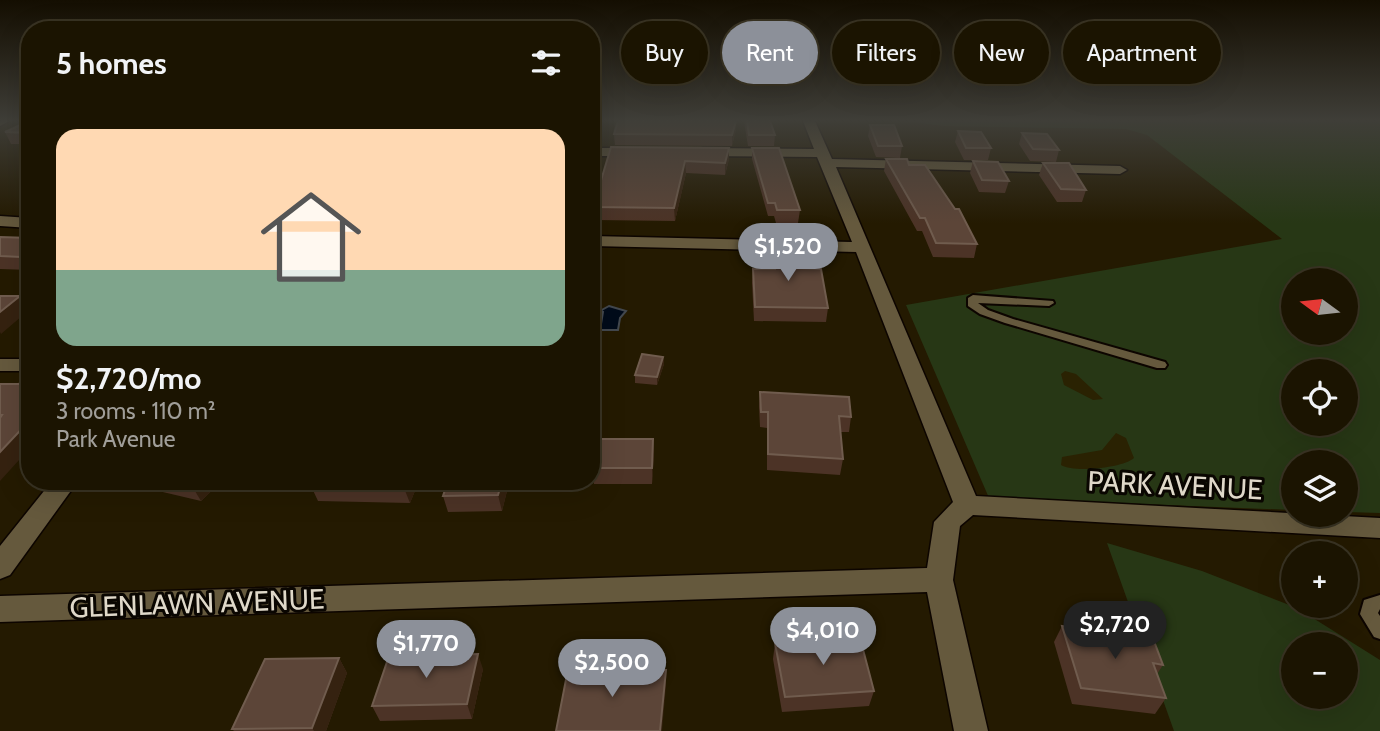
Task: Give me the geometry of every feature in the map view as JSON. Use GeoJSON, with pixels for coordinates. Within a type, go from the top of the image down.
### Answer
{"type":"FeatureCollection","features":[{"type":"Feature","properties":{"kind":"street"},"geometry":{"type":"LineString","coordinates":[[759,155],[1120,170]]}},
{"type":"Feature","properties":{"kind":"street"},"geometry":{"type":"LineString","coordinates":[[824,155],[927,401],[967,505],[947,522],[939,580],[971,731]]}},
{"type":"Feature","properties":{"kind":"street"},"geometry":{"type":"LineString","coordinates":[[0,221],[21,222]]}},
{"type":"Feature","properties":{"kind":"street"},"geometry":{"type":"LineString","coordinates":[[600,240],[862,247]]}},
{"type":"Feature","properties":{"kind":"street"},"geometry":{"type":"LineString","coordinates":[[0,365],[21,365]]}},
{"type":"Feature","properties":{"kind":"street"},"geometry":{"type":"LineString","coordinates":[[0,567],[59,490]]}},
{"type":"Feature","properties":{"kind":"street","name":"PARK AVENUE"},"geometry":{"type":"LineString","coordinates":[[967,505],[1380,527]]}},
{"type":"Feature","properties":{"kind":"street","name":"GLENLAWN AVENUE"},"geometry":{"type":"LineString","coordinates":[[0,609],[939,580]]}},
{"type":"Feature","properties":{"kind":"lane"},"geometry":{"type":"LineString","coordinates":[[1049,303],[973,298],[972,303],[984,312],[1009,321],[1161,365]]}},
{"type":"Feature","properties":{"kind":"lane"},"geometry":{"type":"LineString","coordinates":[[1380,602],[1370,605],[1369,614],[1380,631]]}},
{"type":"Feature","properties":{"kind":"green space"},"geometry":{"type":"Polygon","coordinates":[[[1173,155],[1380,155],[1380,513],[1358,512],[1358,450],[1281,450],[1281,510],[989,498],[906,305],[1282,239],[1173,155]]]}},
{"type":"Feature","properties":{"kind":"green space"},"geometry":{"type":"Polygon","coordinates":[[[1107,543],[1202,571],[1281,602],[1281,618],[1313,618],[1335,632],[1281,632],[1281,709],[1358,709],[1358,646],[1380,660],[1380,731],[1174,731],[1107,543]]]}},
{"type":"Feature","properties":{"kind":"sand"},"geometry":{"type":"Polygon","coordinates":[[[1065,371],[1076,374],[1103,399],[1093,400],[1064,385],[1061,374],[1065,371]]]}},
{"type":"Feature","properties":{"kind":"sand"},"geometry":{"type":"Polygon","coordinates":[[[1116,433],[1126,438],[1134,458],[1128,462],[1076,469],[1061,465],[1062,457],[1102,450],[1116,433]]]}},
{"type":"Feature","properties":{"kind":"water"},"geometry":{"type":"Polygon","coordinates":[[[609,306],[626,311],[620,318],[618,330],[600,330],[603,312],[600,311],[609,306]]]}},
{"type":"Feature","properties":{"kind":"building"},"geometry":{"type":"Polygon","coordinates":[[[609,155],[727,155],[725,163],[685,161],[674,208],[600,207],[600,184],[609,155]]]}},
{"type":"Feature","properties":{"kind":"building"},"geometry":{"type":"Polygon","coordinates":[[[754,155],[781,155],[800,210],[777,210],[775,203],[768,203],[754,155]]]}},
{"type":"Feature","properties":{"kind":"building"},"geometry":{"type":"Polygon","coordinates":[[[886,159],[907,159],[909,165],[925,165],[955,209],[959,209],[977,244],[936,243],[925,218],[920,218],[886,159]]]}},
{"type":"Feature","properties":{"kind":"building"},"geometry":{"type":"Polygon","coordinates":[[[973,161],[998,162],[1009,181],[982,180],[973,161]]]}},
{"type":"Feature","properties":{"kind":"building"},"geometry":{"type":"Polygon","coordinates":[[[1043,163],[1069,163],[1086,190],[1061,189],[1043,163]]]}},
{"type":"Feature","properties":{"kind":"building"},"geometry":{"type":"Polygon","coordinates":[[[0,237],[21,238],[21,257],[0,256],[0,237]]]}},
{"type":"Feature","properties":{"kind":"building"},"geometry":{"type":"Polygon","coordinates":[[[772,239],[789,240],[793,268],[821,269],[828,308],[755,307],[753,269],[775,269],[772,239]]]}},
{"type":"Feature","properties":{"kind":"building"},"geometry":{"type":"Polygon","coordinates":[[[0,296],[20,296],[0,312],[0,296]]]}},
{"type":"Feature","properties":{"kind":"building"},"geometry":{"type":"Polygon","coordinates":[[[642,354],[663,357],[657,377],[635,375],[642,354]]]}},
{"type":"Feature","properties":{"kind":"building"},"geometry":{"type":"Polygon","coordinates":[[[21,381],[21,430],[0,452],[0,384],[19,384],[21,381]]]}},
{"type":"Feature","properties":{"kind":"building"},"geometry":{"type":"Polygon","coordinates":[[[760,392],[849,397],[851,417],[839,416],[843,459],[768,454],[768,412],[761,412],[760,392]]]}},
{"type":"Feature","properties":{"kind":"building"},"geometry":{"type":"Polygon","coordinates":[[[600,439],[653,439],[652,468],[600,468],[600,439]]]}},
{"type":"Feature","properties":{"kind":"building"},"geometry":{"type":"Polygon","coordinates":[[[445,490],[499,490],[498,495],[443,496],[445,490]]]}},
{"type":"Feature","properties":{"kind":"building"},"geometry":{"type":"Polygon","coordinates":[[[1062,626],[1152,636],[1163,665],[1153,663],[1166,698],[1081,688],[1062,626]]]}},
{"type":"Feature","properties":{"kind":"building"},"geometry":{"type":"Polygon","coordinates":[[[860,638],[874,691],[785,697],[775,643],[860,638]]]}},
{"type":"Feature","properties":{"kind":"building"},"geometry":{"type":"Polygon","coordinates":[[[478,654],[467,704],[372,706],[389,656],[478,654]]]}},
{"type":"Feature","properties":{"kind":"building"},"geometry":{"type":"Polygon","coordinates":[[[339,658],[312,728],[232,729],[265,659],[339,658]]]}},
{"type":"Feature","properties":{"kind":"building"},"geometry":{"type":"Polygon","coordinates":[[[569,664],[666,670],[660,731],[556,731],[569,664]]]}}]}
